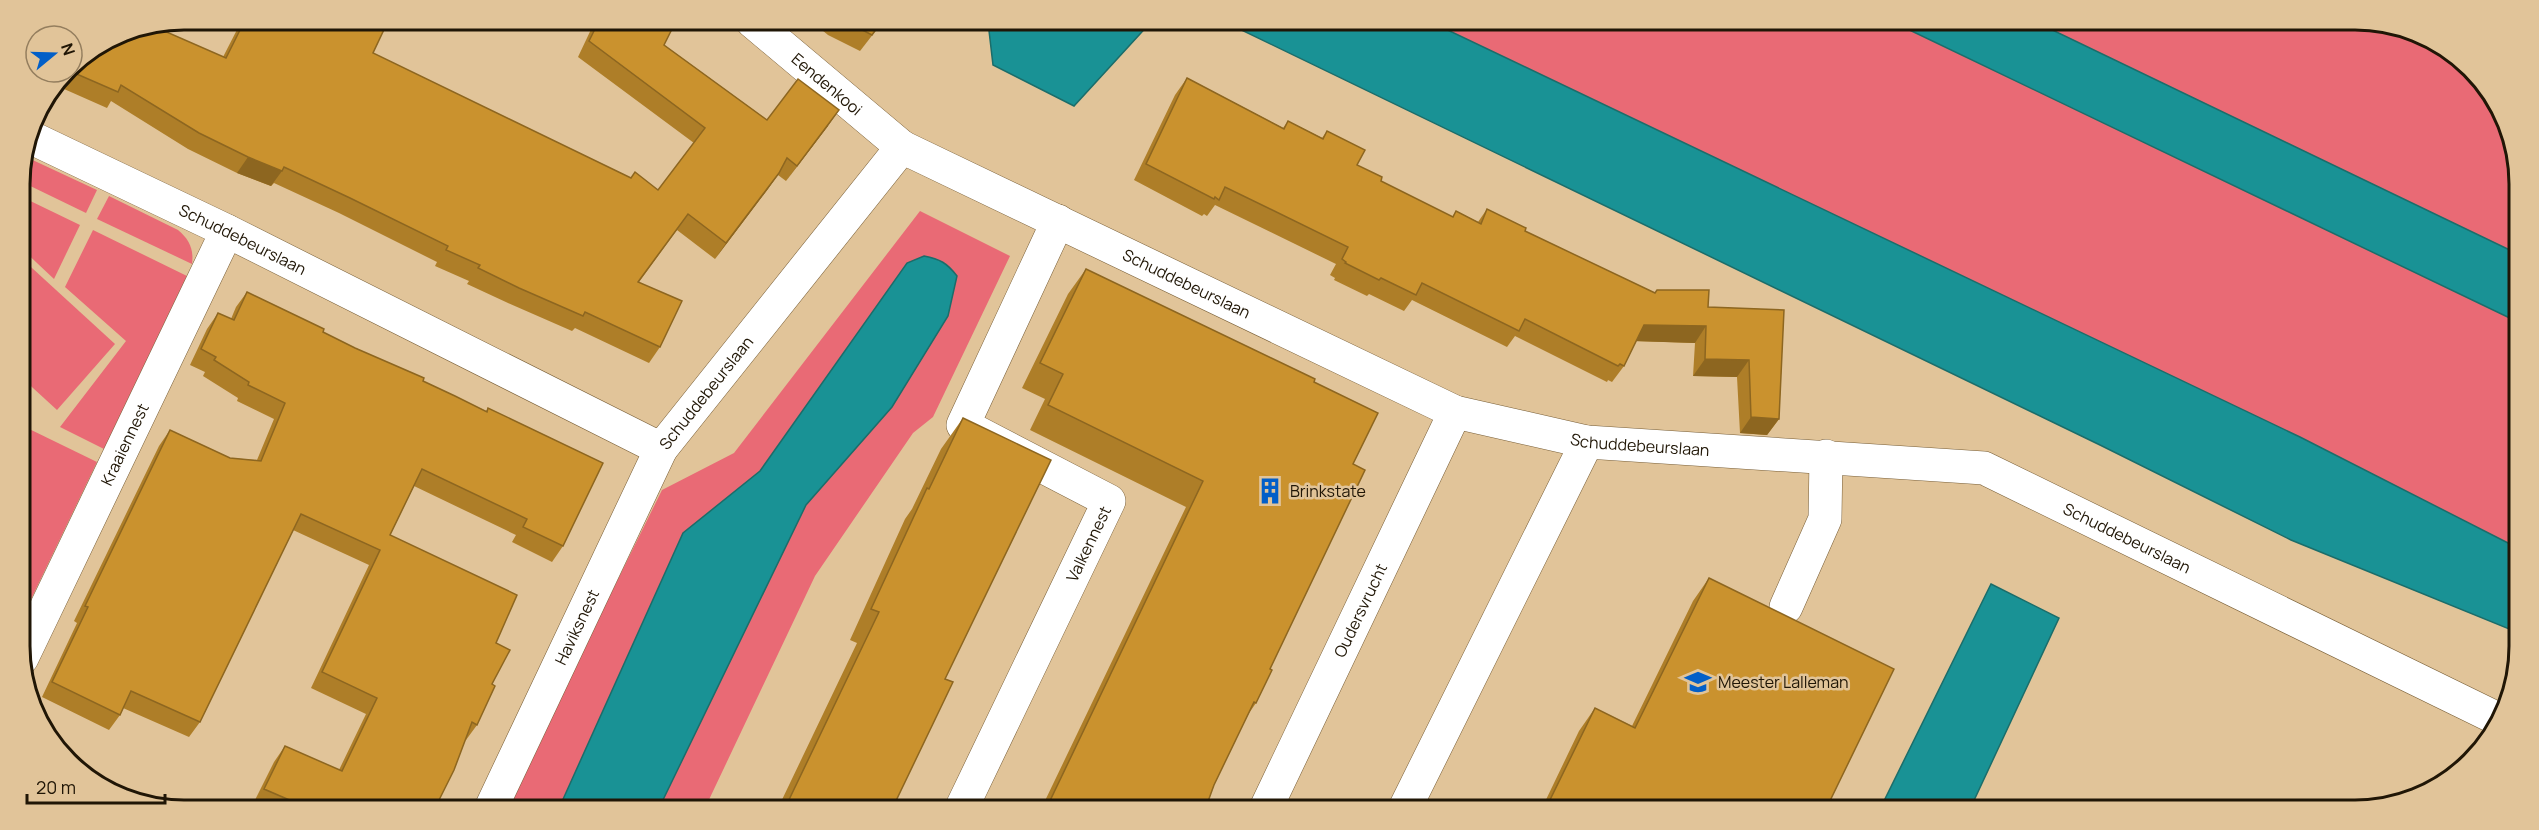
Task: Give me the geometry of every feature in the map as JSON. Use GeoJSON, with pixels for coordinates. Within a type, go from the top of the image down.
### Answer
{"type":"FeatureCollection","features":[{"type":"Feature","properties":{"kind":"street","name":"Eendenkooi"},"geometry":{"type":"LineString","coordinates":[[763,30],[902,147]]}},
{"type":"Feature","properties":{"kind":"street","name":"Schuddebeurslaan"},"geometry":{"type":"LineString","coordinates":[[36,140],[227,231],[661,448],[902,147],[1455,412],[1587,442],[1984,468],[2492,716]]}},
{"type":"Feature","properties":{"kind":"street","name":"Valkennest"},"geometry":{"type":"LineString","coordinates":[[965,800],[1109,501],[963,426],[1058,220]]}},
{"type":"Feature","properties":{"kind":"street","name":"Kraaiennest"},"geometry":{"type":"LineString","coordinates":[[30,641],[227,231]]}},
{"type":"Feature","properties":{"kind":"street","name":"Oudersvrucht"},"geometry":{"type":"LineString","coordinates":[[1269,800],[1455,412]]}},
{"type":"Feature","properties":{"kind":"street"},"geometry":{"type":"LineString","coordinates":[[1409,800],[1587,442]]}},
{"type":"Feature","properties":{"kind":"street","name":"Haviksnest"},"geometry":{"type":"LineString","coordinates":[[495,800],[661,448]]}},
{"type":"Feature","properties":{"kind":"street"},"geometry":{"type":"LineString","coordinates":[[1786,607],[1825,519],[1826,456]]}},
{"type":"Feature","properties":{"kind":"shaded area"},"geometry":{"type":"Polygon","coordinates":[[[1448,30],[1910,30],[2509,318],[2509,543],[2300,437],[1448,30]]]}},
{"type":"Feature","properties":{"kind":"shaded area"},"geometry":{"type":"Polygon","coordinates":[[[2052,30],[2355,30],[2395,35],[2423,46],[2457,68],[2471,82],[2483,98],[2501,134],[2509,174],[2509,250],[2052,30]]]}},
{"type":"Feature","properties":{"kind":"shaded area"},"geometry":{"type":"Polygon","coordinates":[[[32,160],[97,190],[86,213],[30,186],[32,160]]]}},
{"type":"Feature","properties":{"kind":"shaded area"},"geometry":{"type":"Polygon","coordinates":[[[109,196],[178,230],[190,245],[192,264],[97,219],[109,196]]]}},
{"type":"Feature","properties":{"kind":"shaded area"},"geometry":{"type":"Polygon","coordinates":[[[30,201],[80,225],[54,279],[30,256],[30,201]]]}},
{"type":"Feature","properties":{"kind":"shaded area"},"geometry":{"type":"Polygon","coordinates":[[[920,211],[1010,256],[933,417],[913,433],[815,576],[709,800],[663,800],[806,505],[896,400],[907,263],[760,471],[683,533],[563,800],[509,800],[662,490],[734,453],[920,211]]]}},
{"type":"Feature","properties":{"kind":"shaded area"},"geometry":{"type":"Polygon","coordinates":[[[93,230],[187,276],[104,449],[60,427],[126,341],[65,287],[93,230]]]}},
{"type":"Feature","properties":{"kind":"shaded area"},"geometry":{"type":"Polygon","coordinates":[[[30,266],[115,344],[57,410],[30,385],[30,266]]]}},
{"type":"Feature","properties":{"kind":"shaded area"},"geometry":{"type":"Polygon","coordinates":[[[30,429],[97,462],[30,601],[30,429]]]}},
{"type":"Feature","properties":{"kind":"water"},"geometry":{"type":"Polygon","coordinates":[[[989,30],[1144,30],[1074,106],[993,65],[989,30]]]}},
{"type":"Feature","properties":{"kind":"water"},"geometry":{"type":"Polygon","coordinates":[[[1242,30],[1448,30],[2300,437],[2509,543],[2509,629],[2291,540],[2100,445],[1242,30]]]}},
{"type":"Feature","properties":{"kind":"water"},"geometry":{"type":"Polygon","coordinates":[[[1910,30],[2052,30],[2509,250],[2509,318],[1910,30]]]}},
{"type":"Feature","properties":{"kind":"water"},"geometry":{"type":"Polygon","coordinates":[[[924,256],[943,262],[957,276],[948,316],[892,407],[806,505],[663,800],[563,800],[683,533],[760,471],[907,263],[924,256]]]}},
{"type":"Feature","properties":{"kind":"water"},"geometry":{"type":"Polygon","coordinates":[[[1991,584],[2059,618],[1974,800],[1884,800],[1991,584]]]}},
{"type":"Feature","properties":{"kind":"building"},"geometry":{"type":"Polygon","coordinates":[[[240,30],[384,30],[373,53],[631,178],[635,172],[658,190],[705,128],[589,41],[594,30],[672,30],[664,45],[767,120],[798,79],[839,110],[797,166],[787,158],[779,173],[726,243],[688,214],[638,282],[682,301],[660,347],[585,312],[583,316],[519,288],[478,268],[480,265],[446,250],[448,246],[284,167],[282,171],[248,157],[199,133],[121,85],[118,92],[84,77],[84,67],[98,56],[134,38],[164,31],[226,58],[240,30]]]}},
{"type":"Feature","properties":{"kind":"building"},"geometry":{"type":"Polygon","coordinates":[[[862,30],[876,30],[872,35],[862,30]]]}},
{"type":"Feature","properties":{"kind":"building"},"geometry":{"type":"Polygon","coordinates":[[[1187,78],[1284,129],[1288,121],[1323,139],[1327,131],[1365,150],[1357,165],[1382,177],[1381,181],[1453,217],[1456,211],[1481,224],[1487,209],[1526,228],[1525,231],[1655,293],[1657,290],[1709,290],[1708,307],[1784,310],[1779,419],[1751,417],[1749,360],[1705,359],[1706,326],[1644,325],[1624,366],[1620,364],[1618,366],[1525,319],[1519,331],[1422,283],[1416,295],[1381,278],[1379,280],[1345,263],[1342,259],[1348,247],[1225,187],[1219,200],[1215,197],[1214,199],[1146,164],[1187,78]]]}},
{"type":"Feature","properties":{"kind":"building"},"geometry":{"type":"Polygon","coordinates":[[[1086,269],[1315,379],[1314,382],[1378,413],[1353,464],[1365,470],[1209,800],[1050,800],[1203,481],[1048,405],[1063,374],[1040,363],[1086,269]]]}},
{"type":"Feature","properties":{"kind":"building"},"geometry":{"type":"Polygon","coordinates":[[[247,292],[324,329],[323,332],[355,348],[424,378],[423,381],[487,412],[488,408],[603,463],[563,546],[523,527],[527,519],[422,469],[390,535],[517,595],[496,643],[510,650],[492,684],[495,686],[477,725],[472,722],[454,770],[439,800],[289,800],[264,789],[285,746],[342,771],[377,698],[322,672],[380,550],[301,514],[200,722],[131,691],[120,715],[52,682],[88,607],[85,606],[170,430],[230,458],[261,461],[285,403],[248,385],[249,382],[214,360],[216,357],[201,349],[218,313],[234,320],[247,292]]]}},
{"type":"Feature","properties":{"kind":"building"},"geometry":{"type":"Polygon","coordinates":[[[963,418],[1051,460],[945,679],[953,682],[896,800],[789,800],[879,612],[871,609],[927,488],[929,489],[963,418]]]}},
{"type":"Feature","properties":{"kind":"building"},"geometry":{"type":"Polygon","coordinates":[[[1709,578],[1894,669],[1830,800],[1550,800],[1595,708],[1635,728],[1709,578]]]}},
{"type":"Feature","properties":{"kind":"place","name":"Brinkstate"},"geometry":{"type":"Point","coordinates":[1270,491]}},
{"type":"Feature","properties":{"kind":"place","name":"Meester Lalleman"},"geometry":{"type":"Point","coordinates":[1698,682]}}]}
